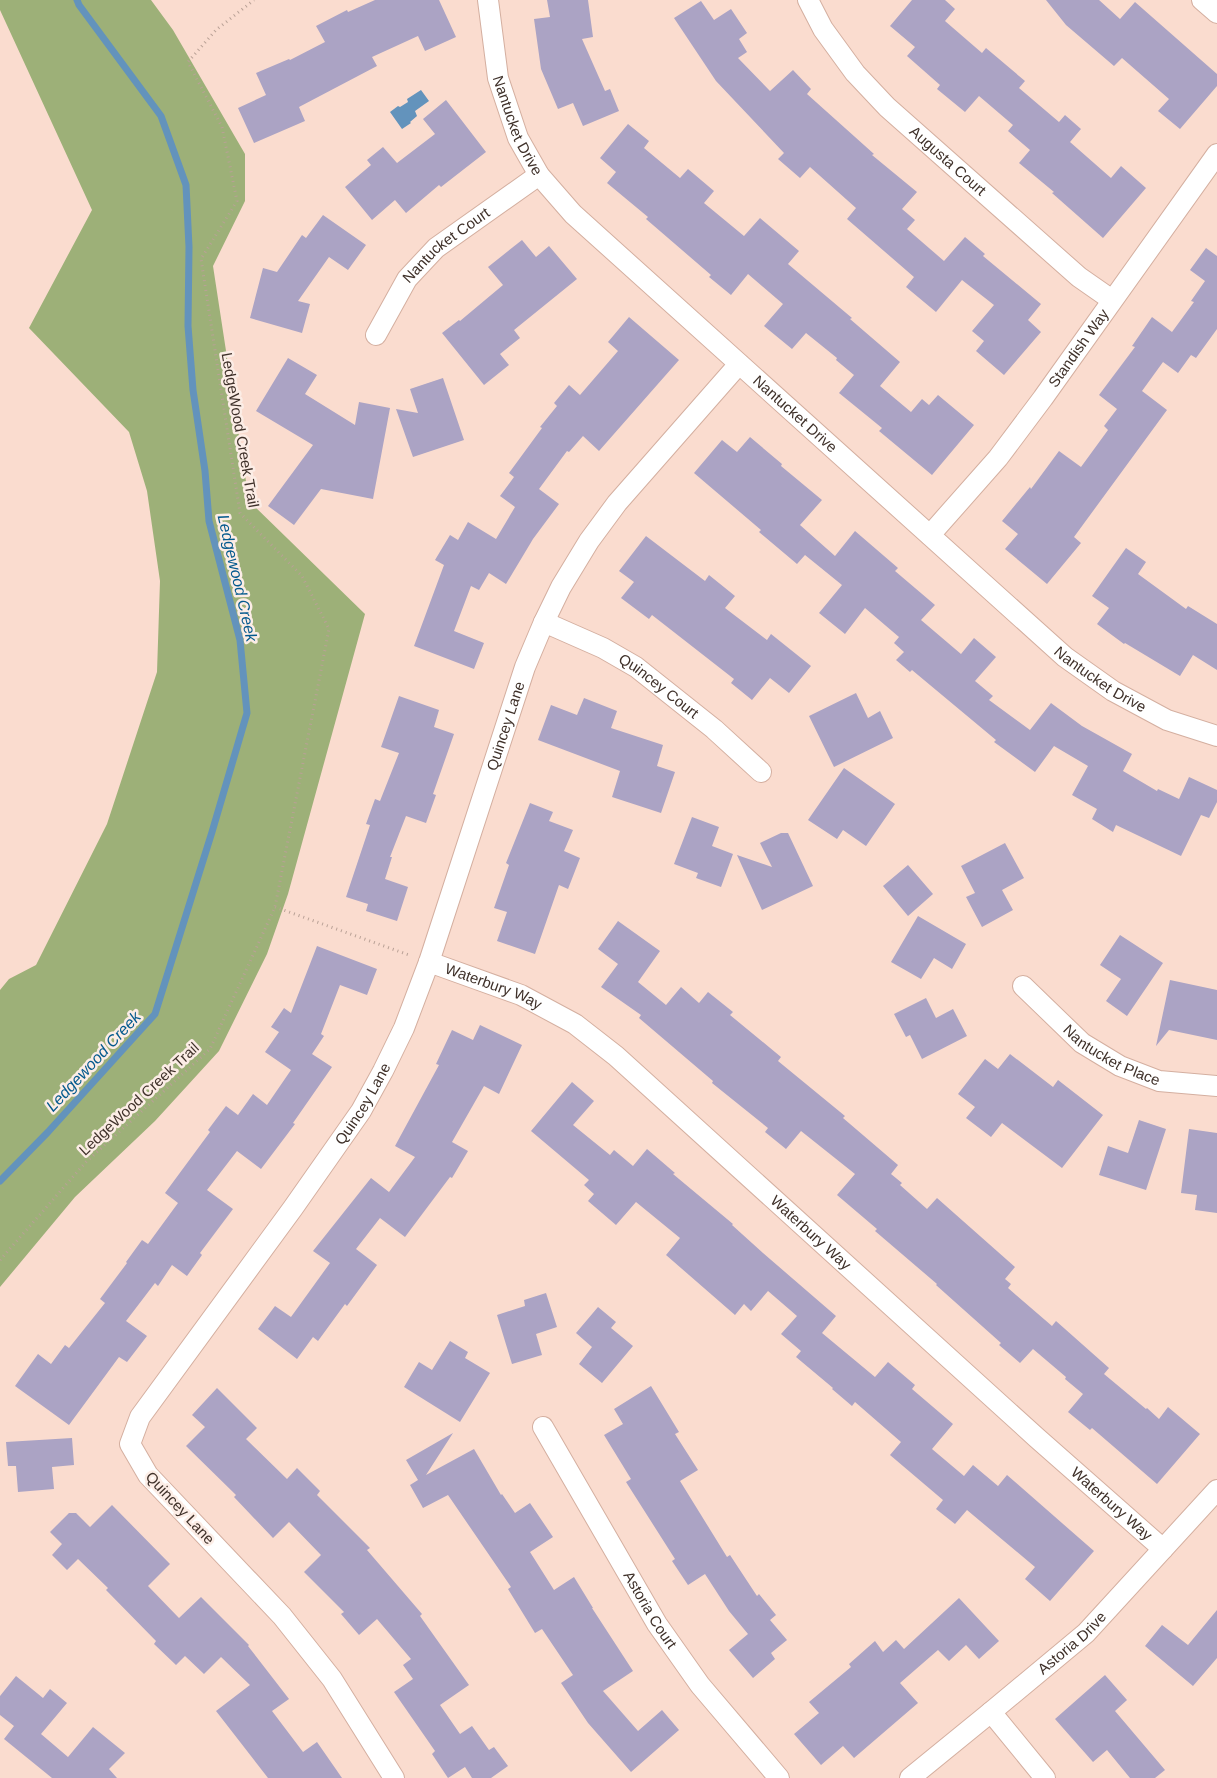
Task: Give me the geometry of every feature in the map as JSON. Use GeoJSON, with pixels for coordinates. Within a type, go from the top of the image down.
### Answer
{"type":"FeatureCollection","features":[{"type":"Feature","properties":{"kind":"street","name":"Nantucket Drive"},"geometry":{"type":"LineString","coordinates":[[488,0],[498,78],[518,138],[539,175],[573,214],[1065,657],[1113,691],[1168,720],[1217,736]]}},
{"type":"Feature","properties":{"kind":"street","name":"Augusta Court"},"geometry":{"type":"LineString","coordinates":[[808,0],[824,29],[855,73],[887,107],[1079,277],[1112,300]]}},
{"type":"Feature","properties":{"kind":"street"},"geometry":{"type":"LineString","coordinates":[[1202,0],[1217,13]]}},
{"type":"Feature","properties":{"kind":"street","name":"Standish Way"},"geometry":{"type":"LineString","coordinates":[[930,535],[998,458],[1217,154]]}},
{"type":"Feature","properties":{"kind":"street","name":"Nantucket Court"},"geometry":{"type":"LineString","coordinates":[[376,335],[407,279],[436,248],[539,175]]}},
{"type":"Feature","properties":{"kind":"street","name":"Quincey Lane"},"geometry":{"type":"LineString","coordinates":[[394,1778],[332,1679],[282,1616],[148,1475],[130,1444],[140,1417],[294,1208],[361,1111],[404,1028],[428,962],[526,668],[544,622],[561,587],[589,541],[611,511],[739,364]]}},
{"type":"Feature","properties":{"kind":"street","name":"Quincey Court"},"geometry":{"type":"LineString","coordinates":[[544,622],[603,648],[636,667],[714,729],[761,772]]}},
{"type":"Feature","properties":{"kind":"street","name":"Waterbury Way"},"geometry":{"type":"LineString","coordinates":[[428,962],[521,995],[575,1024],[616,1056],[1037,1438],[1163,1549]]}},
{"type":"Feature","properties":{"kind":"street","name":"Nantucket Place"},"geometry":{"type":"LineString","coordinates":[[1023,986],[1082,1043],[1120,1066],[1159,1081],[1217,1086]]}},
{"type":"Feature","properties":{"kind":"street","name":"Astoria Court"},"geometry":{"type":"LineString","coordinates":[[543,1427],[657,1624],[700,1685],[779,1778]]}},
{"type":"Feature","properties":{"kind":"street","name":"Astoria Drive"},"geometry":{"type":"LineString","coordinates":[[910,1778],[1086,1633],[1217,1490]]}},
{"type":"Feature","properties":{"kind":"street"},"geometry":{"type":"LineString","coordinates":[[991,1712],[1045,1778]]}},
{"type":"Feature","properties":{"kind":"path","name":"LedgeWood Creek Trail"},"geometry":{"type":"LineString","coordinates":[[0,1260],[86,1162],[210,1049],[275,907],[329,628],[302,576],[240,513],[201,259],[237,201],[222,127],[188,62],[216,30],[254,0]]}},
{"type":"Feature","properties":{"kind":"path"},"geometry":{"type":"LineString","coordinates":[[275,907],[428,962]]}},
{"type":"Feature","properties":{"kind":"green space"},"geometry":{"type":"Polygon","coordinates":[[[0,0],[151,0],[173,30],[245,154],[245,201],[213,266],[249,501],[365,614],[288,894],[267,954],[219,1051],[155,1121],[75,1197],[0,1287],[0,990],[9,979],[36,965],[107,824],[157,672],[160,581],[147,491],[129,432],[29,328],[92,210],[0,10],[0,0]]]}},
{"type":"Feature","properties":{"kind":"water"},"geometry":{"type":"Polygon","coordinates":[[[421,90],[429,101],[415,111],[417,116],[402,129],[390,112],[408,102],[407,99],[421,90]]]}},
{"type":"Feature","properties":{"kind":"building"},"geometry":{"type":"Polygon","coordinates":[[[375,0],[439,0],[456,37],[425,51],[418,36],[372,57],[377,66],[299,107],[305,121],[254,143],[238,108],[266,95],[256,73],[290,60],[325,42],[316,26],[347,10],[348,12],[375,0]]]}},
{"type":"Feature","properties":{"kind":"building"},"geometry":{"type":"Polygon","coordinates":[[[547,0],[588,0],[593,37],[582,39],[605,91],[610,89],[619,111],[583,126],[573,103],[558,109],[541,69],[534,19],[550,17],[547,0]]]}},
{"type":"Feature","properties":{"kind":"building"},"geometry":{"type":"Polygon","coordinates":[[[912,0],[945,0],[955,9],[945,21],[982,53],[986,48],[1025,81],[1019,88],[1059,122],[1065,115],[1081,129],[1070,142],[1111,178],[1121,166],[1146,188],[1103,238],[1052,193],[1054,192],[1019,163],[1030,150],[1008,131],[1013,125],[979,96],[965,112],[937,89],[940,85],[907,56],[915,47],[890,26],[912,0]]]}},
{"type":"Feature","properties":{"kind":"building"},"geometry":{"type":"Polygon","coordinates":[[[1046,0],[1099,0],[1120,19],[1135,2],[1217,74],[1217,86],[1180,129],[1158,111],[1169,99],[1122,58],[1114,66],[1066,25],[1046,0]]]}},
{"type":"Feature","properties":{"kind":"building"},"geometry":{"type":"Polygon","coordinates":[[[701,1],[714,20],[731,9],[747,33],[739,39],[747,52],[738,58],[770,91],[793,70],[811,89],[807,94],[874,154],[872,155],[917,192],[902,209],[915,220],[907,229],[944,261],[965,237],[985,254],[983,256],[1041,304],[1028,320],[1041,332],[1004,375],[976,351],[984,341],[972,331],[994,305],[962,280],[936,312],[906,287],[914,277],[847,219],[856,208],[810,167],[800,178],[778,159],[784,153],[716,81],[674,18],[701,1]]]}},
{"type":"Feature","properties":{"kind":"building"},"geometry":{"type":"Polygon","coordinates":[[[446,100],[486,152],[441,187],[439,185],[406,213],[395,200],[372,220],[345,187],[371,165],[367,160],[383,147],[397,163],[435,134],[423,119],[446,100]]]}},
{"type":"Feature","properties":{"kind":"building"},"geometry":{"type":"Polygon","coordinates":[[[628,124],[649,141],[644,148],[680,178],[688,169],[714,191],[704,203],[744,236],[760,218],[799,251],[788,264],[852,318],[850,319],[900,362],[880,386],[911,412],[922,399],[929,405],[938,395],[974,425],[932,475],[879,431],[882,428],[839,393],[854,375],[836,360],[837,358],[806,333],[792,349],[764,326],[783,304],[748,274],[731,295],[709,277],[711,275],[646,219],[648,217],[607,183],[616,172],[600,158],[628,124]]]}},
{"type":"Feature","properties":{"kind":"building"},"geometry":{"type":"Polygon","coordinates":[[[323,215],[366,245],[348,270],[329,257],[298,301],[310,304],[302,333],[250,318],[263,268],[277,272],[302,235],[306,238],[323,215]]]}},
{"type":"Feature","properties":{"kind":"building"},"geometry":{"type":"Polygon","coordinates":[[[522,240],[536,257],[549,246],[577,279],[514,330],[520,338],[500,354],[509,365],[484,385],[442,333],[460,321],[503,285],[488,267],[522,240]]]}},
{"type":"Feature","properties":{"kind":"building"},"geometry":{"type":"Polygon","coordinates":[[[1206,248],[1217,256],[1217,329],[1196,358],[1191,355],[1178,373],[1163,362],[1142,391],[1167,410],[1074,537],[1081,543],[1047,584],[1005,549],[1018,534],[1002,521],[1030,487],[1031,489],[1059,451],[1081,467],[1108,430],[1104,426],[1117,409],[1099,395],[1135,347],[1132,346],[1152,317],[1172,332],[1194,302],[1191,301],[1205,281],[1190,270],[1206,248]]]}},
{"type":"Feature","properties":{"kind":"building"},"geometry":{"type":"Polygon","coordinates":[[[629,317],[679,360],[599,451],[583,436],[569,452],[567,451],[539,489],[559,504],[533,539],[506,584],[489,573],[479,590],[471,586],[454,631],[484,643],[474,669],[414,646],[444,565],[435,560],[450,535],[458,540],[468,522],[496,539],[515,507],[500,496],[514,477],[509,473],[542,428],[540,427],[557,406],[554,403],[569,385],[580,395],[618,351],[608,342],[629,317]]]}},
{"type":"Feature","properties":{"kind":"building"},"geometry":{"type":"Polygon","coordinates":[[[288,358],[317,375],[305,394],[355,425],[359,402],[390,408],[373,499],[321,489],[294,525],[268,506],[313,445],[256,411],[288,358]]]}},
{"type":"Feature","properties":{"kind":"building"},"geometry":{"type":"Polygon","coordinates":[[[443,378],[464,440],[413,457],[396,409],[418,413],[410,389],[443,378]]]}},
{"type":"Feature","properties":{"kind":"building"},"geometry":{"type":"Polygon","coordinates":[[[750,437],[822,500],[800,525],[835,556],[855,531],[898,568],[895,571],[935,605],[921,620],[961,654],[974,638],[996,657],[975,681],[993,696],[989,700],[1030,730],[1051,703],[1082,726],[1132,754],[1123,771],[1157,791],[1158,789],[1179,799],[1189,777],[1217,790],[1217,802],[1209,818],[1201,815],[1181,856],[1116,825],[1113,832],[1092,819],[1097,809],[1072,795],[1088,766],[1054,746],[1035,772],[994,742],[996,740],[912,670],[910,672],[896,660],[904,652],[894,643],[899,637],[865,608],[845,634],[819,613],[842,585],[805,555],[797,564],[759,532],[761,530],[694,473],[722,440],[737,452],[750,437]]]}},
{"type":"Feature","properties":{"kind":"building"},"geometry":{"type":"Polygon","coordinates":[[[646,536],[705,581],[709,575],[735,596],[725,608],[767,640],[771,634],[811,666],[789,693],[770,678],[752,700],[731,683],[734,679],[652,615],[649,619],[621,598],[634,582],[619,571],[646,536]]]}},
{"type":"Feature","properties":{"kind":"building"},"geometry":{"type":"Polygon","coordinates":[[[1126,548],[1146,562],[1138,574],[1186,609],[1188,606],[1217,624],[1217,670],[1193,655],[1180,676],[1124,644],[1097,624],[1109,608],[1092,596],[1126,548]]]}},
{"type":"Feature","properties":{"kind":"building"},"geometry":{"type":"Polygon","coordinates":[[[856,693],[868,718],[880,711],[893,738],[834,767],[809,716],[856,693]]]}},
{"type":"Feature","properties":{"kind":"building"},"geometry":{"type":"Polygon","coordinates":[[[399,696],[439,710],[434,727],[454,734],[433,794],[436,795],[426,823],[406,816],[390,857],[392,857],[385,879],[408,887],[397,921],[366,911],[368,904],[346,897],[370,825],[366,824],[375,799],[380,801],[399,753],[381,747],[399,696]]]}},
{"type":"Feature","properties":{"kind":"building"},"geometry":{"type":"Polygon","coordinates":[[[584,698],[617,711],[611,728],[663,745],[657,766],[675,772],[661,813],[612,797],[620,771],[538,740],[551,705],[577,715],[584,698]]]}},
{"type":"Feature","properties":{"kind":"building"},"geometry":{"type":"Polygon","coordinates":[[[844,768],[895,804],[866,846],[843,830],[837,839],[808,820],[844,768]]]}},
{"type":"Feature","properties":{"kind":"building"},"geometry":{"type":"Polygon","coordinates":[[[530,803],[553,812],[549,821],[573,830],[564,851],[580,858],[568,889],[559,885],[535,954],[497,941],[507,912],[494,908],[509,865],[506,863],[530,803]]]}},
{"type":"Feature","properties":{"kind":"building"},"geometry":{"type":"Polygon","coordinates":[[[692,817],[719,827],[712,846],[733,854],[721,887],[696,878],[698,873],[674,864],[692,817]]]}},
{"type":"Feature","properties":{"kind":"building"},"geometry":{"type":"Polygon","coordinates":[[[781,833],[788,833],[813,886],[762,910],[737,855],[772,867],[760,843],[781,833]]]}},
{"type":"Feature","properties":{"kind":"building"},"geometry":{"type":"Polygon","coordinates":[[[1005,843],[1024,878],[1002,890],[1013,910],[982,927],[966,897],[975,893],[961,866],[1005,843]]]}},
{"type":"Feature","properties":{"kind":"building"},"geometry":{"type":"Polygon","coordinates":[[[908,865],[933,894],[908,916],[883,886],[908,865]]]}},
{"type":"Feature","properties":{"kind":"building"},"geometry":{"type":"Polygon","coordinates":[[[918,916],[966,944],[952,969],[934,958],[921,979],[891,962],[918,916]]]}},
{"type":"Feature","properties":{"kind":"building"},"geometry":{"type":"Polygon","coordinates":[[[618,921],[660,951],[638,982],[666,1005],[681,987],[699,1003],[708,992],[733,1012],[730,1015],[781,1057],[778,1061],[845,1116],[843,1118],[898,1165],[891,1174],[902,1183],[900,1185],[927,1209],[937,1198],[1015,1267],[1005,1279],[1011,1284],[1008,1288],[1052,1326],[1056,1321],[1109,1368],[1104,1374],[1159,1419],[1168,1407],[1200,1434],[1157,1484],[1092,1428],[1090,1430],[1068,1412],[1083,1394],[1065,1379],[1066,1377],[1033,1349],[1020,1363],[937,1284],[875,1231],[877,1229],[837,1195],[855,1174],[801,1131],[786,1149],[765,1132],[768,1128],[712,1083],[713,1081],[639,1018],[641,1015],[601,987],[618,964],[598,949],[618,921]]]}},
{"type":"Feature","properties":{"kind":"building"},"geometry":{"type":"Polygon","coordinates":[[[1120,935],[1163,963],[1127,1016],[1106,1001],[1121,979],[1100,965],[1120,935]]]}},
{"type":"Feature","properties":{"kind":"building"},"geometry":{"type":"Polygon","coordinates":[[[317,946],[377,969],[367,995],[340,985],[321,1034],[324,1036],[312,1054],[332,1067],[293,1123],[295,1124],[261,1169],[237,1151],[207,1190],[233,1209],[200,1253],[202,1255],[187,1276],[172,1265],[158,1286],[155,1283],[126,1321],[147,1336],[127,1362],[119,1357],[69,1425],[15,1386],[38,1354],[51,1364],[65,1345],[69,1348],[105,1303],[100,1299],[142,1240],[148,1244],[178,1203],[165,1193],[210,1132],[208,1130],[226,1106],[238,1115],[253,1094],[267,1105],[291,1070],[265,1052],[279,1032],[271,1027],[284,1008],[291,1013],[317,946]]]}},
{"type":"Feature","properties":{"kind":"building"},"geometry":{"type":"Polygon","coordinates":[[[1170,980],[1217,990],[1217,1040],[1169,1030],[1156,1046],[1170,980]]]}},
{"type":"Feature","properties":{"kind":"building"},"geometry":{"type":"Polygon","coordinates":[[[926,998],[936,1018],[953,1009],[967,1036],[922,1059],[910,1035],[906,1037],[894,1014],[926,998]]]}},
{"type":"Feature","properties":{"kind":"building"},"geometry":{"type":"Polygon","coordinates":[[[480,1025],[522,1045],[499,1094],[484,1086],[452,1142],[468,1151],[452,1178],[450,1177],[405,1237],[380,1218],[356,1249],[377,1265],[318,1341],[313,1337],[297,1359],[258,1329],[275,1306],[291,1317],[330,1263],[313,1251],[371,1178],[389,1192],[415,1157],[395,1146],[439,1065],[436,1064],[452,1030],[473,1040],[480,1025]]]}},
{"type":"Feature","properties":{"kind":"building"},"geometry":{"type":"Polygon","coordinates":[[[1010,1054],[1053,1087],[1058,1080],[1103,1115],[1062,1168],[1002,1123],[991,1137],[966,1118],[975,1107],[958,1094],[985,1059],[998,1069],[1010,1054]]]}},
{"type":"Feature","properties":{"kind":"building"},"geometry":{"type":"Polygon","coordinates":[[[572,1082],[594,1101],[573,1125],[610,1155],[614,1150],[633,1166],[647,1149],[675,1173],[673,1174],[733,1224],[763,1253],[836,1316],[822,1333],[875,1377],[888,1362],[915,1385],[912,1389],[953,1424],[932,1449],[964,1476],[973,1465],[998,1486],[1007,1475],[1094,1551],[1050,1601],[1025,1579],[1035,1567],[967,1510],[955,1524],[936,1509],[943,1500],[890,1455],[901,1442],[855,1402],[852,1406],[796,1357],[801,1351],[781,1334],[797,1316],[768,1291],[751,1311],[744,1304],[735,1315],[666,1255],[680,1238],[636,1202],[616,1225],[588,1201],[594,1194],[584,1185],[589,1180],[531,1131],[572,1082]]]}},
{"type":"Feature","properties":{"kind":"building"},"geometry":{"type":"Polygon","coordinates":[[[1139,1120],[1166,1129],[1146,1190],[1099,1175],[1108,1146],[1128,1153],[1139,1120]]]}},
{"type":"Feature","properties":{"kind":"building"},"geometry":{"type":"Polygon","coordinates":[[[1189,1129],[1217,1133],[1217,1213],[1195,1210],[1197,1195],[1181,1193],[1189,1129]]]}},
{"type":"Feature","properties":{"kind":"building"},"geometry":{"type":"Polygon","coordinates":[[[546,1293],[557,1327],[536,1334],[542,1355],[512,1364],[497,1315],[525,1306],[524,1300],[546,1293]]]}},
{"type":"Feature","properties":{"kind":"building"},"geometry":{"type":"Polygon","coordinates":[[[598,1307],[616,1322],[611,1328],[633,1346],[602,1383],[579,1364],[592,1347],[576,1333],[598,1307]]]}},
{"type":"Feature","properties":{"kind":"building"},"geometry":{"type":"Polygon","coordinates":[[[450,1341],[468,1352],[465,1358],[490,1373],[460,1422],[404,1387],[419,1362],[432,1370],[450,1341]]]}},
{"type":"Feature","properties":{"kind":"building"},"geometry":{"type":"Polygon","coordinates":[[[651,1386],[679,1432],[675,1434],[698,1470],[680,1481],[727,1557],[730,1555],[757,1596],[759,1594],[776,1615],[770,1620],[787,1640],[771,1653],[775,1659],[753,1678],[729,1650],[748,1634],[729,1611],[705,1574],[688,1585],[672,1561],[675,1559],[626,1482],[631,1479],[604,1435],[623,1424],[614,1409],[651,1386]]]}},
{"type":"Feature","properties":{"kind":"building"},"geometry":{"type":"Polygon","coordinates":[[[217,1388],[257,1428],[246,1439],[287,1479],[297,1468],[320,1491],[317,1495],[370,1548],[367,1550],[422,1614],[420,1616],[469,1685],[440,1705],[460,1734],[472,1726],[489,1750],[494,1747],[508,1766],[491,1778],[472,1778],[465,1767],[448,1778],[432,1754],[435,1751],[394,1692],[413,1679],[403,1665],[411,1659],[377,1619],[359,1635],[341,1614],[344,1612],[304,1572],[321,1555],[289,1522],[273,1538],[234,1497],[236,1495],[186,1446],[205,1427],[192,1415],[217,1388]]]}},
{"type":"Feature","properties":{"kind":"building"},"geometry":{"type":"Polygon","coordinates":[[[453,1433],[426,1475],[474,1449],[501,1495],[515,1513],[530,1503],[553,1537],[530,1552],[554,1590],[574,1577],[633,1671],[603,1691],[638,1731],[662,1710],[679,1730],[631,1772],[588,1723],[561,1683],[573,1675],[542,1629],[535,1633],[508,1589],[511,1587],[448,1495],[423,1508],[410,1485],[418,1480],[406,1460],[453,1433]]]}},
{"type":"Feature","properties":{"kind":"building"},"geometry":{"type":"Polygon","coordinates":[[[72,1438],[74,1465],[52,1467],[54,1489],[18,1492],[16,1466],[8,1466],[6,1442],[72,1438]]]}},
{"type":"Feature","properties":{"kind":"building"},"geometry":{"type":"Polygon","coordinates":[[[112,1505],[170,1564],[148,1586],[179,1618],[201,1597],[249,1645],[289,1699],[272,1711],[303,1752],[317,1742],[342,1778],[268,1778],[216,1711],[250,1685],[221,1657],[204,1674],[185,1656],[176,1665],[154,1644],[156,1641],[106,1590],[108,1588],[78,1559],[67,1570],[52,1555],[62,1544],[50,1532],[69,1513],[76,1513],[90,1527],[112,1505]]]}},
{"type":"Feature","properties":{"kind":"building"},"geometry":{"type":"Polygon","coordinates":[[[959,1598],[999,1641],[979,1659],[966,1645],[949,1661],[938,1650],[900,1683],[918,1703],[854,1758],[843,1746],[821,1765],[794,1734],[819,1713],[809,1702],[851,1667],[849,1664],[875,1641],[883,1652],[896,1640],[904,1649],[959,1598]]]}},
{"type":"Feature","properties":{"kind":"building"},"geometry":{"type":"Polygon","coordinates":[[[1217,1610],[1217,1658],[1193,1686],[1145,1646],[1162,1625],[1188,1645],[1217,1610]]]}},
{"type":"Feature","properties":{"kind":"building"},"geometry":{"type":"Polygon","coordinates":[[[1105,1675],[1127,1700],[1115,1711],[1165,1770],[1155,1778],[1130,1778],[1107,1750],[1093,1762],[1055,1719],[1105,1675]]]}},
{"type":"Feature","properties":{"kind":"building"},"geometry":{"type":"Polygon","coordinates":[[[16,1676],[43,1698],[50,1689],[67,1703],[41,1734],[68,1757],[93,1727],[125,1753],[109,1769],[117,1778],[52,1778],[4,1739],[14,1726],[0,1715],[0,1696],[16,1676]]]}},
{"type":"Feature","properties":{"kind":"waterway","name":"Ledgewood Creek"},"geometry":{"type":"LineString","coordinates":[[0,1181],[48,1132],[155,1014],[247,713],[240,640],[209,521],[205,471],[193,390],[188,326],[189,247],[186,185],[161,116],[77,0]]}}]}
